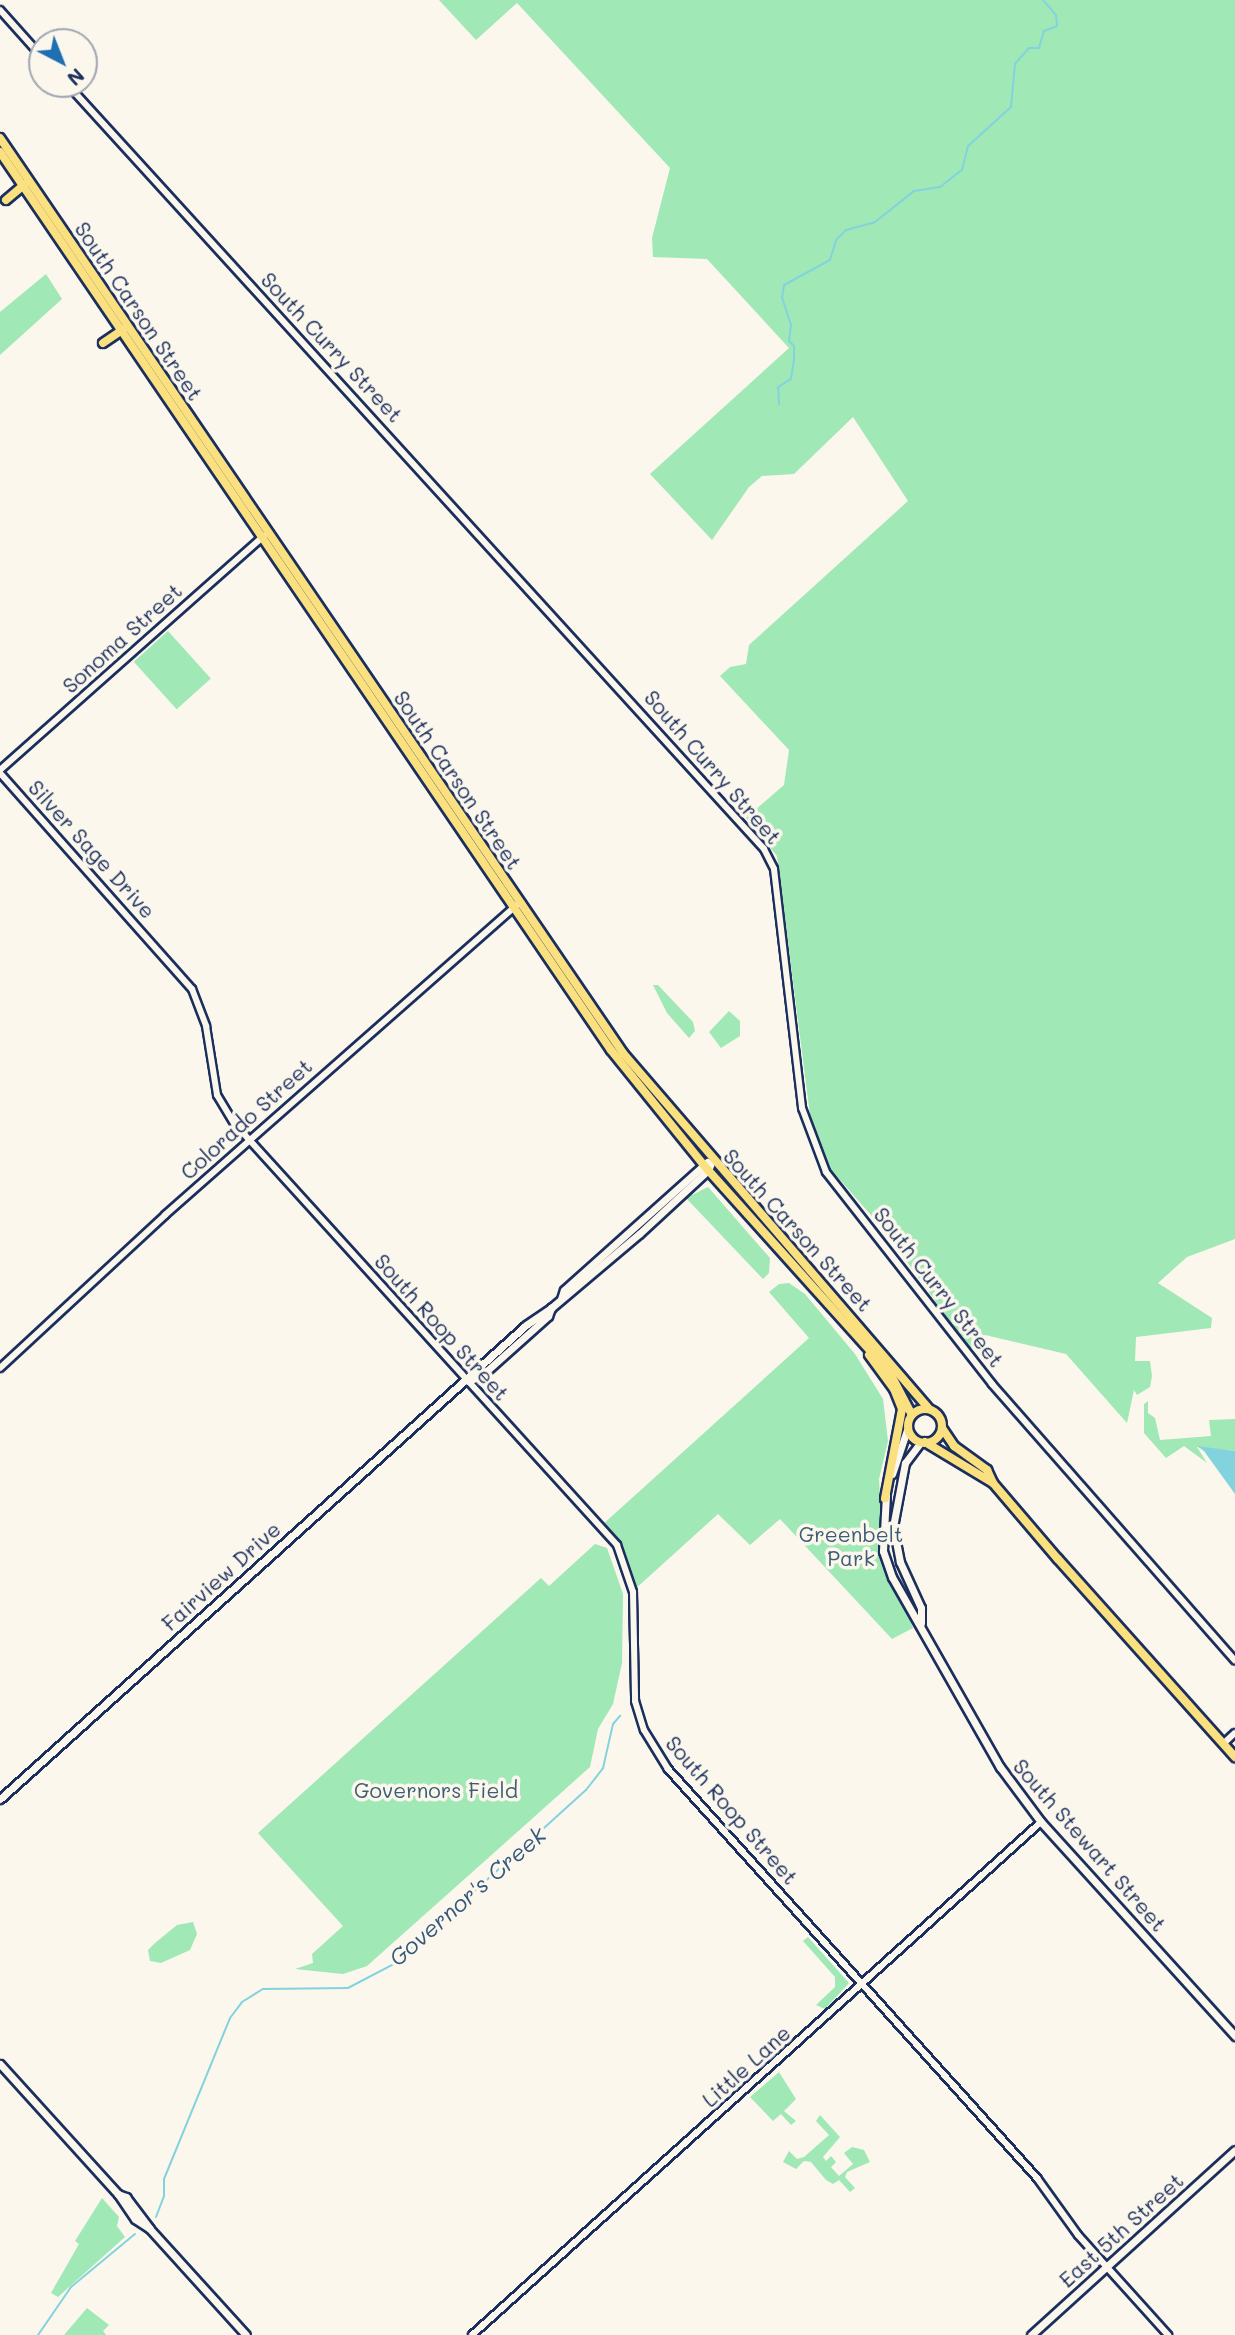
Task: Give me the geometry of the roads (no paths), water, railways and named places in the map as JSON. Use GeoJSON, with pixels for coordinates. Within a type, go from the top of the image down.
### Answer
{"type":"FeatureCollection","features":[{"type":"Feature","properties":{"kind":"main road","name":"South Carson Street"},"geometry":{"type":"LineString","coordinates":[[0,138],[26,183],[517,905],[611,1050],[706,1168],[795,1260],[929,1409]]}},
{"type":"Feature","properties":{"kind":"main road","name":"South Carson Street"},"geometry":{"type":"LineString","coordinates":[[0,152],[26,183]]}},
{"type":"Feature","properties":{"kind":"main road"},"geometry":{"type":"LineString","coordinates":[[6,201],[26,183]]}},
{"type":"Feature","properties":{"kind":"main road"},"geometry":{"type":"LineString","coordinates":[[103,344],[125,329]]}},
{"type":"Feature","properties":{"kind":"main road","name":"South Carson Street"},"geometry":{"type":"LineString","coordinates":[[517,905],[624,1053],[898,1383],[912,1415]]}},
{"type":"Feature","properties":{"kind":"main road","name":"Fairview Drive"},"geometry":{"type":"LineString","coordinates":[[0,1800],[468,1381],[526,1325],[561,1299],[564,1290],[712,1161]]}},
{"type":"Feature","properties":{"kind":"main road"},"geometry":{"type":"LineString","coordinates":[[854,1332],[894,1389],[902,1409],[885,1498]]}},
{"type":"Feature","properties":{"kind":"main road"},"geometry":{"type":"LineString","coordinates":[[993,1483],[987,1470],[954,1446],[942,1428],[939,1416],[929,1409],[912,1415],[908,1427],[923,1442],[993,1483],[1235,1757]]}},
{"type":"Feature","properties":{"kind":"main road","name":"South Stewart Street"},"geometry":{"type":"LineString","coordinates":[[908,1427],[885,1498],[883,1551],[910,1612],[921,1624],[990,1752],[1041,1822],[1235,2036]]}},
{"type":"Feature","properties":{"kind":"main road"},"geometry":{"type":"LineString","coordinates":[[923,1442],[934,1440],[942,1428]]}},
{"type":"Feature","properties":{"kind":"main road","name":"South Stewart Street"},"geometry":{"type":"LineString","coordinates":[[921,1624],[921,1608],[900,1562],[893,1527],[905,1462],[923,1442]]}},
{"type":"Feature","properties":{"kind":"main road"},"geometry":{"type":"LineString","coordinates":[[954,1458],[987,1470]]}},
{"type":"Feature","properties":{"kind":"main road"},"geometry":{"type":"LineString","coordinates":[[0,2064],[118,2194],[135,2220],[149,2228],[246,2335]]}},
{"type":"Feature","properties":{"kind":"main road","name":"East 5th Street"},"geometry":{"type":"LineString","coordinates":[[1031,2335],[1235,2150]]}},
{"type":"Feature","properties":{"kind":"street"},"geometry":{"type":"LineString","coordinates":[[0,10],[28,41]]}},
{"type":"Feature","properties":{"kind":"street","name":"South Curry Street"},"geometry":{"type":"LineString","coordinates":[[80,98],[764,849],[775,876],[802,1108],[826,1172],[992,1384],[1235,1661]]}},
{"type":"Feature","properties":{"kind":"street","name":"Sonoma Street"},"geometry":{"type":"LineString","coordinates":[[0,771],[265,535]]}},
{"type":"Feature","properties":{"kind":"street","name":"Silver Sage Drive"},"geometry":{"type":"LineString","coordinates":[[0,771],[192,991]]}},
{"type":"Feature","properties":{"kind":"street","name":"Colorado Street"},"geometry":{"type":"LineString","coordinates":[[0,1367],[249,1140],[517,905]]}},
{"type":"Feature","properties":{"kind":"street","name":"South Roop Street"},"geometry":{"type":"LineString","coordinates":[[192,991],[206,1026],[217,1094],[249,1140],[604,1529],[622,1555],[633,1592],[635,1701],[655,1751],[862,1986],[1052,2195],[1074,2230],[1168,2335]]}},
{"type":"Feature","properties":{"kind":"street"},"geometry":{"type":"LineString","coordinates":[[1223,1744],[1235,1733]]}},
{"type":"Feature","properties":{"kind":"street","name":"Little Lane"},"geometry":{"type":"LineString","coordinates":[[472,2335],[1041,1822]]}},
{"type":"Feature","properties":{"kind":"water"},"geometry":{"type":"Polygon","coordinates":[[[1197,1446],[1235,1451],[1235,1494],[1204,1451],[1197,1446]]]}},
{"type":"Feature","properties":{"kind":"waterway"},"geometry":{"type":"LineString","coordinates":[[779,404],[778,387],[791,379],[794,360],[794,346],[789,341],[791,325],[782,298],[784,285],[830,260],[836,240],[846,230],[875,222],[914,191],[940,187],[962,170],[968,146],[1011,107],[1015,64],[1029,48],[1039,48],[1044,31],[1057,26],[1056,15],[1043,0]]}},
{"type":"Feature","properties":{"kind":"waterway","name":"Governor's Creek"},"geometry":{"type":"LineString","coordinates":[[156,2217],[164,2196],[164,2179],[230,2018],[242,2002],[263,1989],[348,1988],[394,1964],[586,1790],[603,1768],[613,1724],[620,1716]]}},
{"type":"Feature","properties":{"kind":"waterway","name":"Governor's Creek"},"geometry":{"type":"LineString","coordinates":[[38,2335],[71,2287],[135,2234]]}},
{"type":"Feature","properties":{"kind":"park label","name":"Greenbelt Park"},"geometry":{"type":"Point","coordinates":[851,1546]}},
{"type":"Feature","properties":{"kind":"park label","name":"Governors Field"},"geometry":{"type":"Point","coordinates":[436,1790]}}]}
